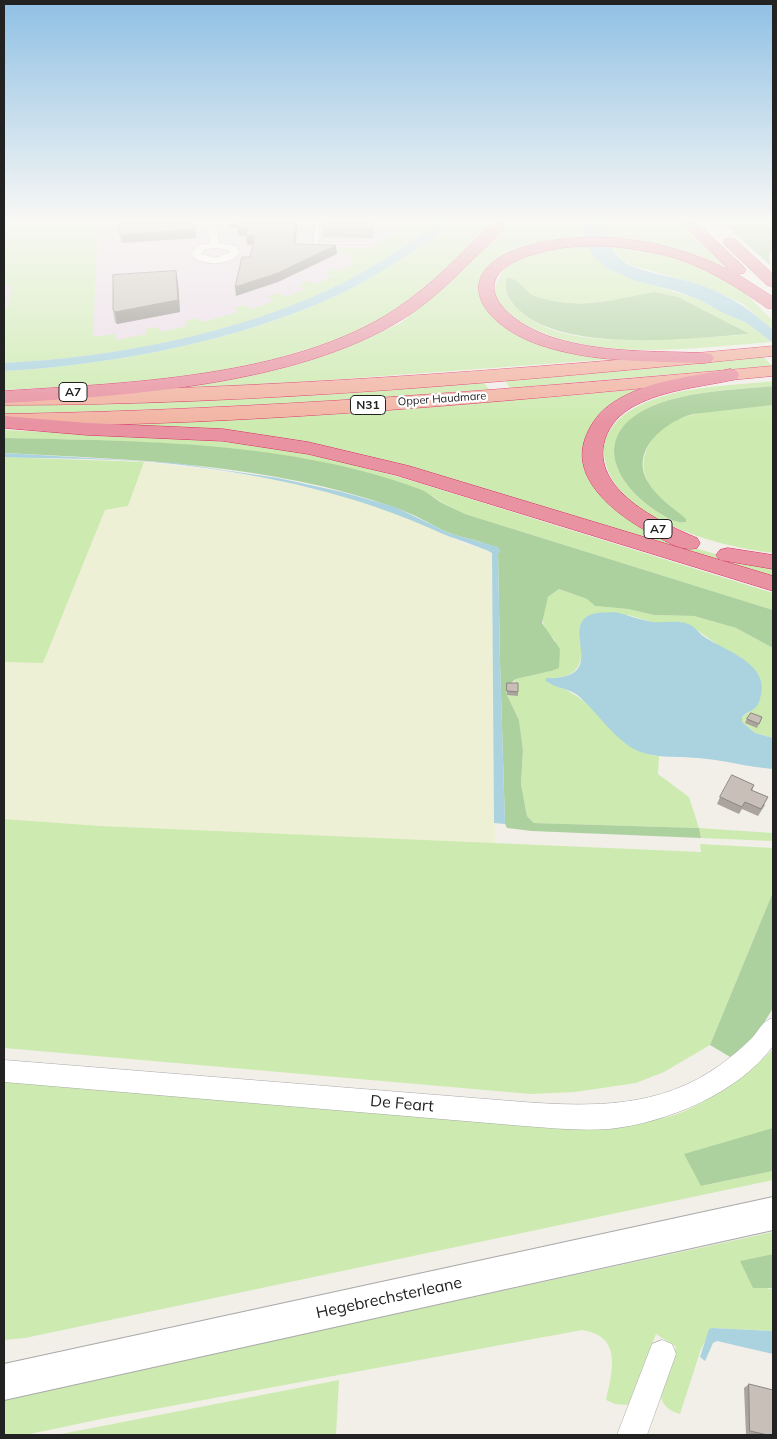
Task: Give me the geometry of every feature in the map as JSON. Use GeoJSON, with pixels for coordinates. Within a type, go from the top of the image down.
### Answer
{"type":"FeatureCollection","features":[{"type":"Feature","properties":{"kind":"highway","name":"A7"},"geometry":{"type":"LineString","coordinates":[[4,398],[142,387],[234,374],[313,352],[356,336],[403,312],[429,290]]}},
{"type":"Feature","properties":{"kind":"highway","name":"N31"},"geometry":{"type":"LineString","coordinates":[[484,290],[486,301],[497,314],[511,324],[527,333],[563,345],[604,352],[705,358],[770,352]]}},
{"type":"Feature","properties":{"kind":"highway","name":"N31"},"geometry":{"type":"LineString","coordinates":[[753,290],[773,303]]}},
{"type":"Feature","properties":{"kind":"highway"},"geometry":{"type":"LineString","coordinates":[[760,290],[773,303]]}},
{"type":"Feature","properties":{"kind":"highway","name":"Opper Haudmare"},"geometry":{"type":"LineString","coordinates":[[4,398],[250,392],[409,382],[705,358]]}},
{"type":"Feature","properties":{"kind":"highway","name":"N31"},"geometry":{"type":"LineString","coordinates":[[730,375],[773,371]]}},
{"type":"Feature","properties":{"kind":"highway","name":"A7"},"geometry":{"type":"LineString","coordinates":[[730,375],[654,392],[634,399],[614,411],[594,437],[591,452],[595,471],[610,493],[620,503],[657,528],[707,549],[728,555],[773,562]]}},
{"type":"Feature","properties":{"kind":"highway","name":"Opper Haudmare"},"geometry":{"type":"LineString","coordinates":[[4,421],[217,414],[351,406],[730,375]]}},
{"type":"Feature","properties":{"kind":"highway","name":"N31"},"geometry":{"type":"LineString","coordinates":[[4,421],[87,429],[223,435],[308,448],[402,470],[773,584]]}},
{"type":"Feature","properties":{"kind":"street","name":"De Feart"},"geometry":{"type":"LineString","coordinates":[[4,1071],[477,1111],[596,1117],[638,1111],[689,1095],[740,1064],[760,1047],[773,1028]]}},
{"type":"Feature","properties":{"kind":"street","name":"Hegebrechsterleane"},"geometry":{"type":"LineString","coordinates":[[4,1382],[773,1213]]}},
{"type":"Feature","properties":{"kind":"street"},"geometry":{"type":"LineString","coordinates":[[632,1435],[662,1354]]}},
{"type":"Feature","properties":{"kind":"shaded area"},"geometry":{"type":"Polygon","coordinates":[[[4,290],[343,290],[200,339],[4,369],[4,290]]]}},
{"type":"Feature","properties":{"kind":"green space"},"geometry":{"type":"Polygon","coordinates":[[[11,290],[95,290],[93,337],[115,334],[116,340],[147,334],[145,329],[158,327],[161,332],[188,326],[185,321],[197,318],[201,322],[239,312],[233,308],[245,305],[251,309],[274,301],[268,297],[278,293],[286,297],[302,290],[328,290],[252,320],[169,342],[85,356],[4,363],[4,309],[8,307],[11,290]]]}},
{"type":"Feature","properties":{"kind":"green space"},"geometry":{"type":"Polygon","coordinates":[[[347,290],[422,290],[398,308],[361,331],[276,358],[238,367],[160,379],[4,390],[4,371],[88,363],[174,348],[260,325],[347,290]]]}},
{"type":"Feature","properties":{"kind":"green space"},"geometry":{"type":"Polygon","coordinates":[[[436,290],[480,290],[486,308],[496,318],[510,327],[628,358],[247,386],[151,389],[309,359],[364,340],[402,322],[436,290]]]}},
{"type":"Feature","properties":{"kind":"green space"},"geometry":{"type":"Polygon","coordinates":[[[495,290],[507,290],[511,302],[536,323],[555,331],[598,339],[644,340],[750,334],[678,297],[654,292],[595,303],[566,303],[535,296],[526,290],[669,290],[700,300],[723,313],[747,323],[772,342],[667,350],[615,349],[564,340],[542,332],[516,319],[505,310],[498,300],[495,290]]]}},
{"type":"Feature","properties":{"kind":"green space"},"geometry":{"type":"Polygon","coordinates":[[[527,290],[535,296],[566,303],[595,303],[654,292],[678,297],[750,334],[663,340],[630,340],[597,338],[566,333],[540,324],[519,310],[512,303],[506,291],[527,290]]]}},
{"type":"Feature","properties":{"kind":"green space"},"geometry":{"type":"Polygon","coordinates":[[[713,290],[743,291],[773,321],[773,330],[743,304],[713,290]]]}},
{"type":"Feature","properties":{"kind":"green space"},"geometry":{"type":"Polygon","coordinates":[[[763,356],[772,366],[510,388],[503,378],[763,356]]]}},
{"type":"Feature","properties":{"kind":"green space"},"geometry":{"type":"Polygon","coordinates":[[[483,380],[489,390],[322,403],[4,415],[4,404],[54,403],[483,380]]]}},
{"type":"Feature","properties":{"kind":"green space"},"geometry":{"type":"Polygon","coordinates":[[[773,381],[773,386],[684,396],[650,407],[636,415],[622,428],[615,441],[614,455],[618,469],[625,482],[635,494],[667,517],[676,521],[686,522],[655,492],[645,475],[643,466],[644,456],[656,435],[669,423],[696,414],[773,405],[773,553],[725,544],[671,526],[646,512],[626,496],[611,477],[604,454],[605,440],[616,422],[633,409],[648,401],[683,391],[773,381]]]}},
{"type":"Feature","properties":{"kind":"green space"},"geometry":{"type":"Polygon","coordinates":[[[773,386],[773,405],[693,414],[672,423],[662,430],[647,448],[643,459],[643,470],[648,482],[661,498],[686,519],[686,522],[670,519],[646,504],[623,478],[616,463],[614,449],[618,435],[628,421],[646,409],[675,398],[691,395],[773,386]]]}},
{"type":"Feature","properties":{"kind":"green space"},"geometry":{"type":"Polygon","coordinates":[[[653,388],[608,410],[596,480],[691,547],[733,559],[773,565],[773,579],[394,464],[355,455],[100,425],[308,415],[653,388]]]}},
{"type":"Feature","properties":{"kind":"green space"},"geometry":{"type":"Polygon","coordinates":[[[4,430],[202,440],[268,447],[325,458],[419,483],[773,593],[773,610],[465,514],[424,491],[86,440],[4,438],[4,430]]]}},
{"type":"Feature","properties":{"kind":"green space"},"geometry":{"type":"Polygon","coordinates":[[[4,438],[162,443],[216,447],[269,453],[321,462],[373,474],[422,490],[442,503],[465,514],[773,610],[773,648],[736,628],[694,616],[654,615],[628,609],[595,606],[587,599],[559,589],[548,597],[542,623],[560,649],[559,668],[516,679],[506,687],[507,695],[519,720],[523,750],[521,784],[527,816],[534,823],[699,828],[701,838],[532,831],[507,828],[505,824],[500,662],[498,554],[500,551],[494,547],[447,532],[396,508],[300,481],[202,466],[4,453],[4,438]]]}},
{"type":"Feature","properties":{"kind":"green space"},"geometry":{"type":"Polygon","coordinates":[[[4,457],[144,462],[128,506],[105,510],[43,663],[4,662],[4,457]]]}},
{"type":"Feature","properties":{"kind":"green space"},"geometry":{"type":"Polygon","coordinates":[[[144,462],[272,479],[340,495],[403,515],[465,544],[488,550],[492,553],[495,844],[101,826],[4,819],[4,662],[43,663],[105,510],[128,506],[144,462]]]}},
{"type":"Feature","properties":{"kind":"green space"},"geometry":{"type":"Polygon","coordinates":[[[559,589],[587,599],[595,606],[628,609],[654,615],[694,616],[736,628],[773,648],[773,738],[755,733],[742,722],[742,717],[751,710],[759,696],[760,683],[757,673],[697,630],[652,622],[628,615],[580,631],[581,659],[578,666],[567,675],[547,678],[548,683],[560,687],[581,699],[625,743],[641,752],[659,756],[658,774],[689,797],[699,828],[534,823],[527,816],[521,784],[523,750],[519,720],[507,695],[516,679],[551,671],[555,640],[546,630],[543,615],[548,597],[559,589]]]}},
{"type":"Feature","properties":{"kind":"green space"},"geometry":{"type":"Polygon","coordinates":[[[4,819],[101,826],[701,852],[700,844],[773,848],[773,892],[710,1045],[664,1072],[636,1083],[575,1092],[531,1094],[4,1048],[4,819]]]}},
{"type":"Feature","properties":{"kind":"green space"},"geometry":{"type":"Polygon","coordinates":[[[699,828],[773,833],[773,841],[701,838],[699,828]]]}},
{"type":"Feature","properties":{"kind":"green space"},"geometry":{"type":"Polygon","coordinates":[[[773,892],[773,1008],[759,1031],[732,1058],[710,1045],[773,892]]]}},
{"type":"Feature","properties":{"kind":"green space"},"geometry":{"type":"Polygon","coordinates":[[[773,1049],[773,1148],[702,1186],[773,1171],[773,1180],[25,1338],[4,1340],[4,1079],[549,1127],[606,1125],[664,1118],[692,1108],[737,1080],[773,1049]]]}},
{"type":"Feature","properties":{"kind":"green space"},"geometry":{"type":"Polygon","coordinates":[[[773,1128],[773,1171],[701,1186],[684,1154],[773,1128]]]}},
{"type":"Feature","properties":{"kind":"green space"},"geometry":{"type":"Polygon","coordinates":[[[773,1232],[773,1254],[741,1261],[768,1289],[773,1288],[773,1331],[712,1328],[701,1349],[680,1414],[667,1408],[660,1395],[676,1347],[656,1334],[628,1405],[615,1404],[606,1400],[612,1366],[612,1356],[609,1347],[604,1339],[582,1330],[106,1418],[25,1435],[4,1435],[4,1399],[773,1232]]]}},
{"type":"Feature","properties":{"kind":"green space"},"geometry":{"type":"Polygon","coordinates":[[[773,1254],[773,1288],[753,1288],[740,1261],[773,1254]]]}},
{"type":"Feature","properties":{"kind":"green space"},"geometry":{"type":"Polygon","coordinates":[[[339,1380],[336,1435],[56,1435],[339,1380]]]}},
{"type":"Feature","properties":{"kind":"water"},"geometry":{"type":"Polygon","coordinates":[[[328,290],[348,290],[300,311],[217,338],[174,348],[88,363],[4,371],[4,363],[85,356],[169,342],[252,320],[328,290]]]}},
{"type":"Feature","properties":{"kind":"water"},"geometry":{"type":"Polygon","coordinates":[[[673,290],[715,290],[723,294],[754,314],[773,330],[773,343],[747,323],[723,313],[700,300],[673,290]]]}},
{"type":"Feature","properties":{"kind":"water"},"geometry":{"type":"Polygon","coordinates":[[[4,453],[175,463],[278,478],[342,492],[395,507],[449,533],[498,547],[500,551],[498,554],[505,824],[494,823],[492,553],[378,508],[345,497],[278,480],[174,464],[4,457],[4,453]]]}},
{"type":"Feature","properties":{"kind":"water"},"geometry":{"type":"Polygon","coordinates":[[[615,612],[653,622],[679,622],[690,625],[704,636],[746,661],[755,669],[760,678],[762,689],[759,702],[756,707],[742,717],[742,722],[755,733],[773,738],[773,769],[690,757],[657,756],[641,752],[618,737],[576,694],[545,680],[547,678],[565,676],[576,671],[580,664],[581,654],[580,625],[585,618],[595,613],[615,612]]]}},
{"type":"Feature","properties":{"kind":"water"},"geometry":{"type":"Polygon","coordinates":[[[709,1329],[773,1331],[773,1354],[717,1341],[713,1343],[705,1361],[700,1357],[709,1329]]]}},
{"type":"Feature","properties":{"kind":"building"},"geometry":{"type":"Polygon","coordinates":[[[113,290],[177,290],[178,300],[115,312],[113,310],[113,290]]]}},
{"type":"Feature","properties":{"kind":"building"},"geometry":{"type":"Polygon","coordinates":[[[507,683],[518,683],[518,692],[507,691],[507,683]]]}},
{"type":"Feature","properties":{"kind":"building"},"geometry":{"type":"Polygon","coordinates":[[[751,713],[762,717],[759,724],[747,719],[751,713]]]}},
{"type":"Feature","properties":{"kind":"building"},"geometry":{"type":"Polygon","coordinates":[[[732,775],[754,785],[751,790],[768,797],[761,809],[745,802],[742,807],[720,797],[732,775]]]}},
{"type":"Feature","properties":{"kind":"building"},"geometry":{"type":"Polygon","coordinates":[[[749,1384],[773,1390],[773,1435],[750,1431],[749,1384]]]}}]}
